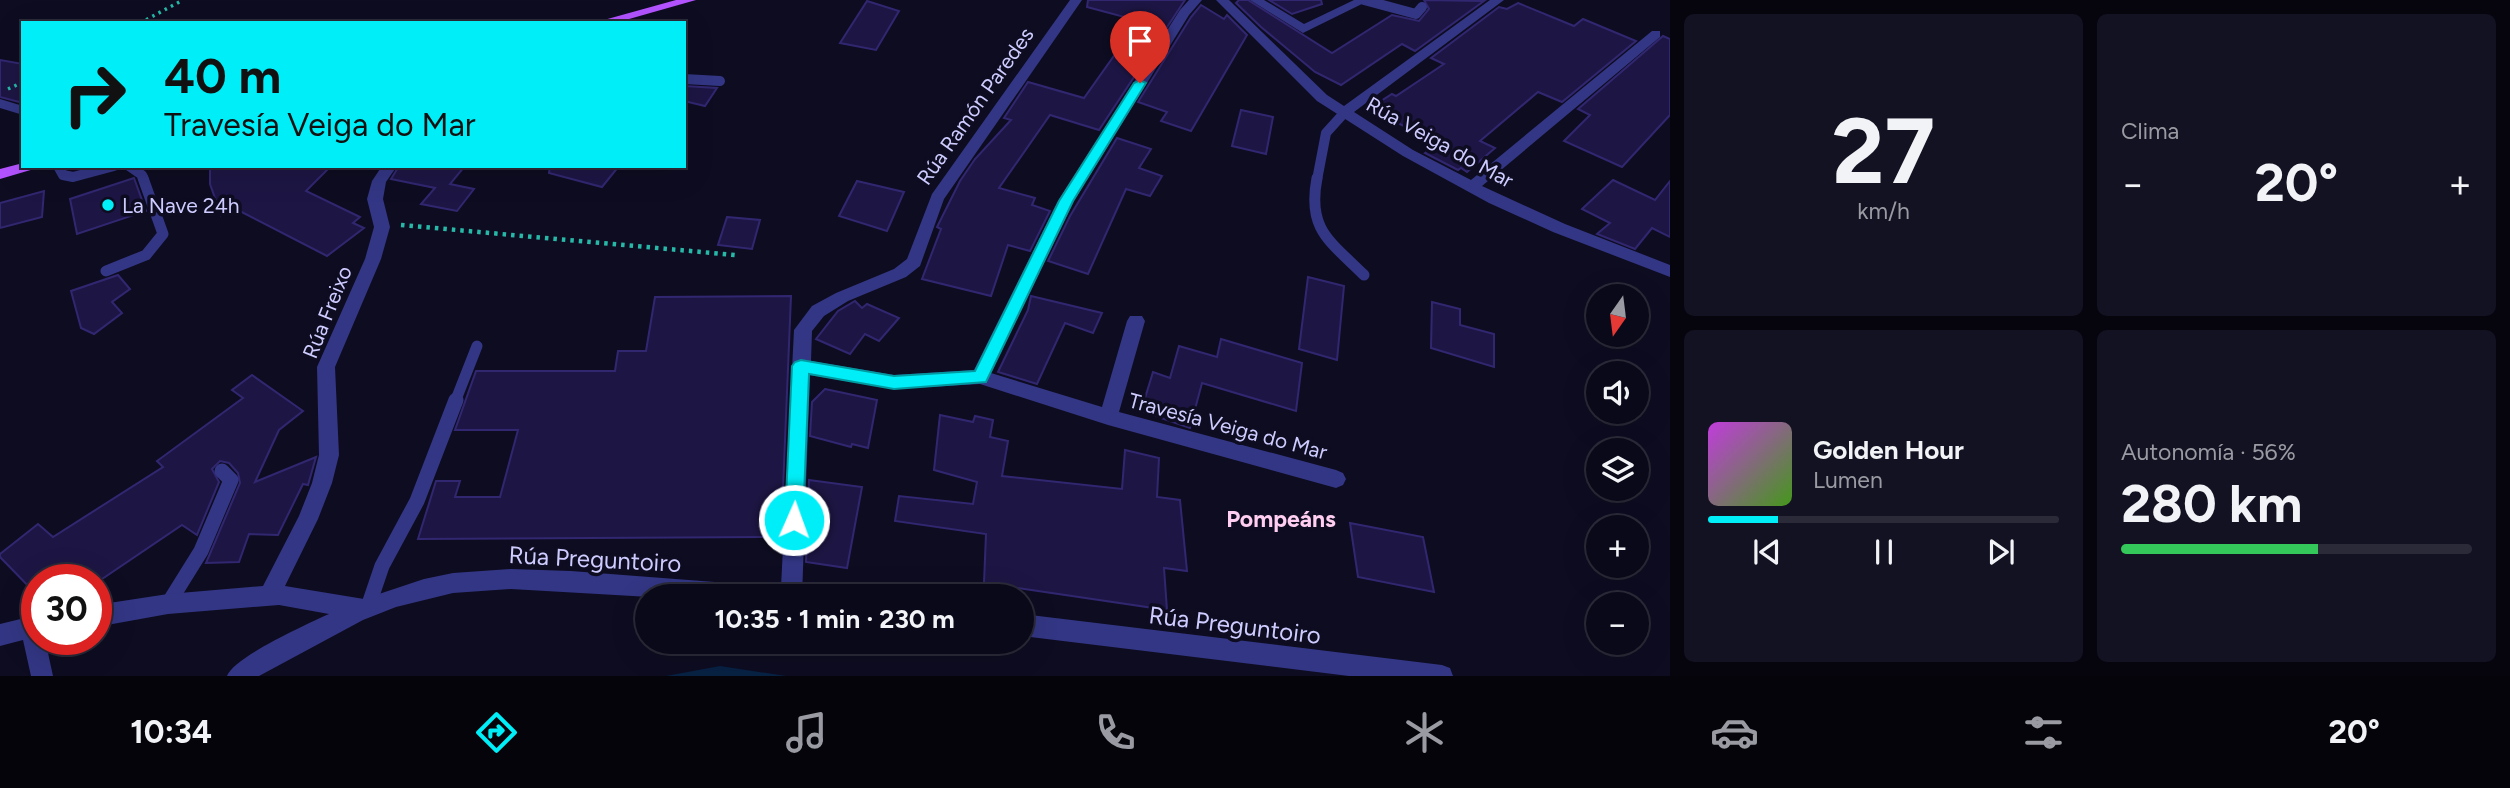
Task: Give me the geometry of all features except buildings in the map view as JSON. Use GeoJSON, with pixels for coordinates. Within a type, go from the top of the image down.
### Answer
{"type":"FeatureCollection","features":[{"type":"Feature","properties":{"kind":"main road"},"geometry":{"type":"LineString","coordinates":[[628,19],[690,0]]}},
{"type":"Feature","properties":{"kind":"main road"},"geometry":{"type":"LineString","coordinates":[[0,174],[22,168]]}},
{"type":"Feature","properties":{"kind":"street","name":"Rúa Ramón Paredes"},"geometry":{"type":"LineString","coordinates":[[792,584],[803,330],[818,311],[842,297],[900,273],[914,262],[937,198],[1076,0]]}},
{"type":"Feature","properties":{"kind":"street"},"geometry":{"type":"LineString","coordinates":[[980,377],[1066,201],[1184,13],[1196,0]]}},
{"type":"Feature","properties":{"kind":"street","name":"Rúa Veiga do Mar"},"geometry":{"type":"LineString","coordinates":[[1222,0],[1322,98],[1408,153],[1559,228],[1670,271]]}},
{"type":"Feature","properties":{"kind":"street"},"geometry":{"type":"LineString","coordinates":[[1256,0],[1303,29],[1364,0]]}},
{"type":"Feature","properties":{"kind":"street"},"geometry":{"type":"LineString","coordinates":[[1345,113],[1498,0]]}},
{"type":"Feature","properties":{"kind":"street"},"geometry":{"type":"LineString","coordinates":[[1472,187],[1656,34]]}},
{"type":"Feature","properties":{"kind":"street"},"geometry":{"type":"LineString","coordinates":[[0,103],[21,110]]}},
{"type":"Feature","properties":{"kind":"street","name":"Rúa Freixo"},"geometry":{"type":"LineString","coordinates":[[269,596],[308,519],[322,483],[329,455],[326,367],[373,259],[382,228],[375,200],[379,181],[389,168]]}},
{"type":"Feature","properties":{"kind":"street","name":"Travesía Veiga do Mar"},"geometry":{"type":"LineString","coordinates":[[1108,417],[1136,321]]}},
{"type":"Feature","properties":{"kind":"street","name":"Travesía Veiga do Mar"},"geometry":{"type":"LineString","coordinates":[[801,366],[894,382],[980,377],[1108,417],[1336,479]]}},
{"type":"Feature","properties":{"kind":"street","name":"Rúa Preguntoiro"},"geometry":{"type":"LineString","coordinates":[[238,676],[277,651],[367,610],[397,597],[445,585],[530,577],[635,585]]}},
{"type":"Feature","properties":{"kind":"street"},"geometry":{"type":"LineString","coordinates":[[112,613],[168,604],[279,595],[367,610]]}},
{"type":"Feature","properties":{"kind":"street","name":"Rúa Preguntoiro"},"geometry":{"type":"LineString","coordinates":[[1034,626],[1442,676]]}},
{"type":"Feature","properties":{"kind":"street"},"geometry":{"type":"LineString","coordinates":[[0,635],[21,630]]}},
{"type":"Feature","properties":{"kind":"street"},"geometry":{"type":"LineString","coordinates":[[39,655],[42,676]]}},
{"type":"Feature","properties":{"kind":"lane"},"geometry":{"type":"LineString","coordinates":[[1364,0],[1416,13],[1422,7]]}},
{"type":"Feature","properties":{"kind":"lane"},"geometry":{"type":"LineString","coordinates":[[686,79],[720,81]]}},
{"type":"Feature","properties":{"kind":"lane"},"geometry":{"type":"LineString","coordinates":[[1345,113],[1326,133],[1313,199],[1316,221],[1327,238],[1364,275]]}},
{"type":"Feature","properties":{"kind":"lane"},"geometry":{"type":"LineString","coordinates":[[59,168],[63,175],[73,177],[107,168]]}},
{"type":"Feature","properties":{"kind":"lane"},"geometry":{"type":"LineString","coordinates":[[106,271],[134,262],[154,250],[163,234],[142,175],[132,168]]}},
{"type":"Feature","properties":{"kind":"lane"},"geometry":{"type":"LineString","coordinates":[[367,610],[382,566],[417,501],[477,346]]}},
{"type":"Feature","properties":{"kind":"lane"},"geometry":{"type":"LineString","coordinates":[[168,604],[201,551],[231,480],[222,471]]}},
{"type":"Feature","properties":{"kind":"path"},"geometry":{"type":"LineString","coordinates":[[144,21],[183,0]]}},
{"type":"Feature","properties":{"kind":"path"},"geometry":{"type":"LineString","coordinates":[[382,228],[409,223],[735,256]]}},
{"type":"Feature","properties":{"kind":"water"},"geometry":{"type":"Polygon","coordinates":[[[720,666],[786,676],[666,676],[720,666]]]}},
{"type":"Feature","properties":{"kind":"place","name":"La Nave 24h"},"geometry":{"type":"Point","coordinates":[108,205]}},
{"type":"Feature","properties":{"kind":"district","name":"Pompeáns"},"geometry":{"type":"Point","coordinates":[1281,519]}},
{"type":"Feature","properties":{"kind":"route"},"geometry":{"type":"LineString","coordinates":[[794,520],[801,366],[894,382],[980,377],[1066,201],[1140,83]]}}]}
